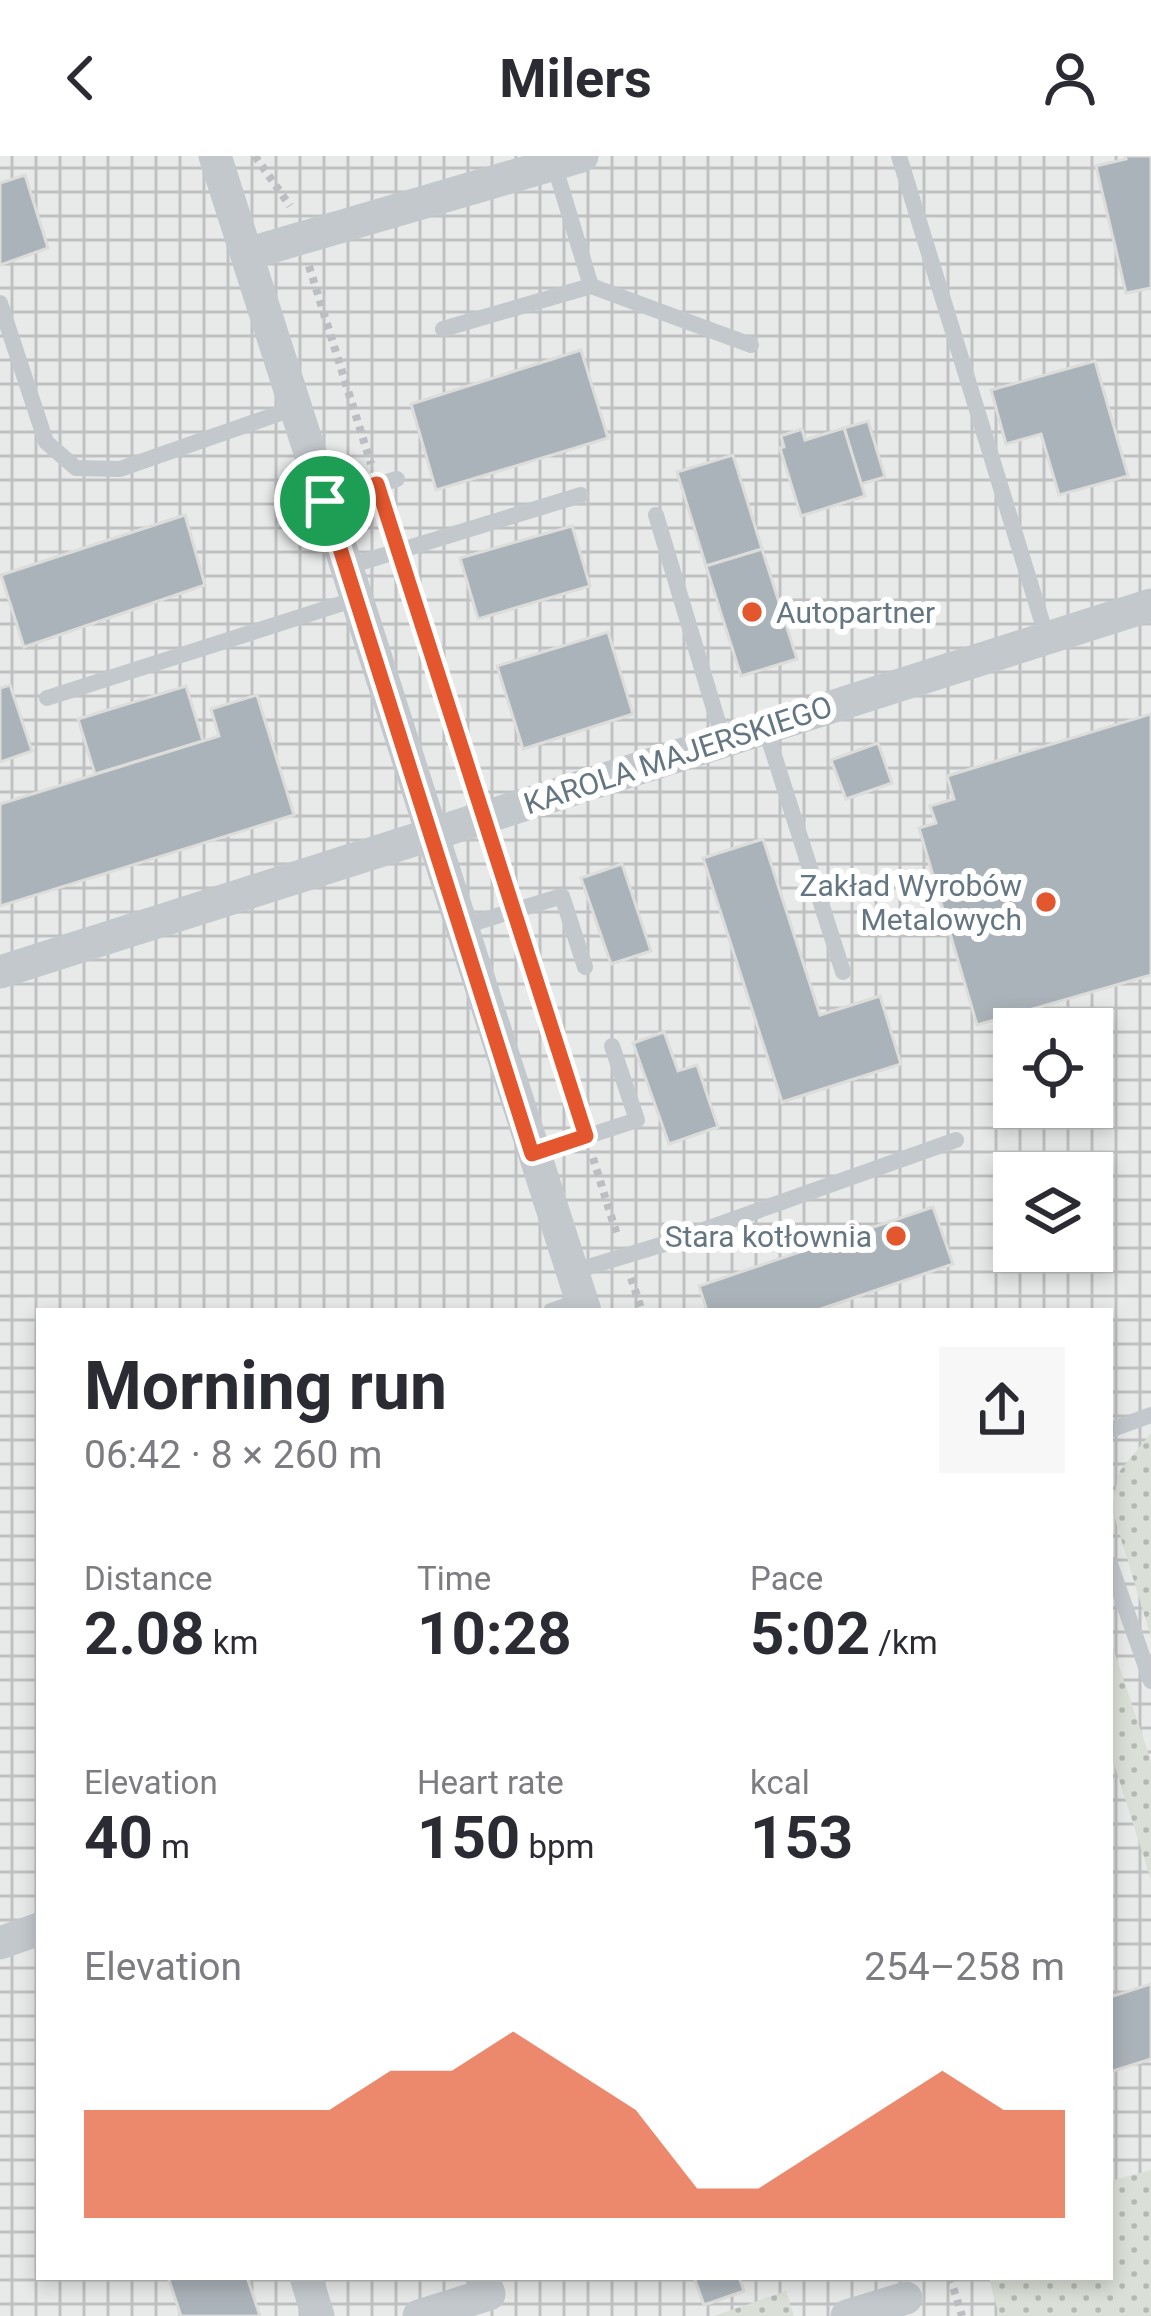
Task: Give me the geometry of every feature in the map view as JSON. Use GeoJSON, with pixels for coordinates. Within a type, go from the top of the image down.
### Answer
{"type":"FeatureCollection","features":[{"type":"Feature","properties":{"kind":"street"},"geometry":{"type":"LineString","coordinates":[[214,156],[532,1154],[573,1299]]}},
{"type":"Feature","properties":{"kind":"street"},"geometry":{"type":"LineString","coordinates":[[247,254],[568,160]]}},
{"type":"Feature","properties":{"kind":"street","name":"KAROLA MAJERSKIEGO"},"geometry":{"type":"LineString","coordinates":[[0,972],[1151,605]]}},
{"type":"Feature","properties":{"kind":"street"},"geometry":{"type":"LineString","coordinates":[[0,1943],[36,1930]]}},
{"type":"Feature","properties":{"kind":"street"},"geometry":{"type":"LineString","coordinates":[[307,2280],[318,2316]]}},
{"type":"Feature","properties":{"kind":"street"},"geometry":{"type":"LineString","coordinates":[[419,2316],[490,2294],[484,2280]]}},
{"type":"Feature","properties":{"kind":"street"},"geometry":{"type":"LineString","coordinates":[[847,2316],[905,2297]]}},
{"type":"Feature","properties":{"kind":"lane"},"geometry":{"type":"LineString","coordinates":[[898,156],[1047,638]]}},
{"type":"Feature","properties":{"kind":"lane"},"geometry":{"type":"LineString","coordinates":[[568,160],[591,286]]}},
{"type":"Feature","properties":{"kind":"lane"},"geometry":{"type":"LineString","coordinates":[[443,328],[591,286],[751,345]]}},
{"type":"Feature","properties":{"kind":"lane"},"geometry":{"type":"LineString","coordinates":[[0,303],[46,442],[76,469],[120,469],[295,408]]}},
{"type":"Feature","properties":{"kind":"lane"},"geometry":{"type":"LineString","coordinates":[[325,501],[397,479]]}},
{"type":"Feature","properties":{"kind":"lane"},"geometry":{"type":"LineString","coordinates":[[47,698],[351,583],[398,551],[581,495]]}},
{"type":"Feature","properties":{"kind":"lane"},"geometry":{"type":"LineString","coordinates":[[656,515],[723,739]]}},
{"type":"Feature","properties":{"kind":"lane"},"geometry":{"type":"LineString","coordinates":[[764,726],[842,972]]}},
{"type":"Feature","properties":{"kind":"lane"},"geometry":{"type":"LineString","coordinates":[[460,928],[562,896],[585,968]]}},
{"type":"Feature","properties":{"kind":"lane"},"geometry":{"type":"LineString","coordinates":[[532,1154],[637,1120],[612,1046]]}},
{"type":"Feature","properties":{"kind":"lane"},"geometry":{"type":"LineString","coordinates":[[573,1299],[624,1256],[956,1140]]}},
{"type":"Feature","properties":{"kind":"lane"},"geometry":{"type":"LineString","coordinates":[[1113,1429],[1151,1415]]}},
{"type":"Feature","properties":{"kind":"lane"},"geometry":{"type":"LineString","coordinates":[[1113,1573],[1151,1681]]}},
{"type":"Feature","properties":{"kind":"path"},"geometry":{"type":"LineString","coordinates":[[255,156],[289,202],[377,484]]}},
{"type":"Feature","properties":{"kind":"path"},"geometry":{"type":"LineString","coordinates":[[398,551],[640,1308]]}},
{"type":"Feature","properties":{"kind":"path"},"geometry":{"type":"LineString","coordinates":[[951,2280],[962,2316]]}},
{"type":"Feature","properties":{"kind":"shaded area"},"geometry":{"type":"Polygon","coordinates":[[[0,156],[1151,156],[1151,2316],[0,2316],[0,156]]]}},
{"type":"Feature","properties":{"kind":"shaded area"},"geometry":{"type":"Polygon","coordinates":[[[1151,1433],[1151,1637],[1113,1512],[1119,1472],[1151,1433]]]}},
{"type":"Feature","properties":{"kind":"shaded area"},"geometry":{"type":"Polygon","coordinates":[[[1113,1648],[1151,1761],[1151,1880],[1113,1760],[1113,1648]]]}},
{"type":"Feature","properties":{"kind":"shaded area"},"geometry":{"type":"Polygon","coordinates":[[[1151,2170],[1151,2316],[999,2316],[990,2280],[1113,2280],[1113,2180],[1151,2170]]]}},
{"type":"Feature","properties":{"kind":"shaded area"},"geometry":{"type":"Polygon","coordinates":[[[786,2291],[794,2316],[714,2316],[786,2291]]]}},
{"type":"Feature","properties":{"kind":"building"},"geometry":{"type":"Polygon","coordinates":[[[1125,156],[1151,156],[1151,288],[1126,293],[1096,166],[1125,156]]]}},
{"type":"Feature","properties":{"kind":"building"},"geometry":{"type":"Polygon","coordinates":[[[25,175],[48,248],[0,265],[0,183],[25,175]]]}},
{"type":"Feature","properties":{"kind":"building"},"geometry":{"type":"Polygon","coordinates":[[[581,350],[608,438],[436,490],[411,404],[581,350]]]}},
{"type":"Feature","properties":{"kind":"building"},"geometry":{"type":"Polygon","coordinates":[[[1095,361],[1128,476],[1059,495],[1041,434],[1006,444],[991,390],[1095,361]]]}},
{"type":"Feature","properties":{"kind":"building"},"geometry":{"type":"Polygon","coordinates":[[[868,421],[885,477],[861,484],[844,428],[868,421]]]}},
{"type":"Feature","properties":{"kind":"building"},"geometry":{"type":"Polygon","coordinates":[[[844,428],[865,496],[801,516],[780,448],[784,447],[781,436],[802,429],[805,440],[844,428]]]}},
{"type":"Feature","properties":{"kind":"building"},"geometry":{"type":"Polygon","coordinates":[[[733,455],[762,549],[706,566],[677,472],[733,455]]]}},
{"type":"Feature","properties":{"kind":"building"},"geometry":{"type":"Polygon","coordinates":[[[185,515],[205,585],[24,647],[1,575],[185,515]]]}},
{"type":"Feature","properties":{"kind":"building"},"geometry":{"type":"Polygon","coordinates":[[[572,526],[590,586],[478,619],[460,558],[572,526]]]}},
{"type":"Feature","properties":{"kind":"building","name":"Autopartner"},"geometry":{"type":"Polygon","coordinates":[[[762,549],[797,659],[741,676],[706,566],[762,549]]]}},
{"type":"Feature","properties":{"kind":"building"},"geometry":{"type":"Polygon","coordinates":[[[608,632],[633,714],[523,749],[497,666],[608,632]]]}},
{"type":"Feature","properties":{"kind":"building"},"geometry":{"type":"Polygon","coordinates":[[[10,685],[32,751],[0,762],[0,688],[10,685]]]}},
{"type":"Feature","properties":{"kind":"building"},"geometry":{"type":"Polygon","coordinates":[[[186,686],[203,741],[95,774],[78,719],[186,686]]]}},
{"type":"Feature","properties":{"kind":"building"},"geometry":{"type":"Polygon","coordinates":[[[257,695],[294,815],[0,906],[0,804],[219,736],[211,709],[257,695]]]}},
{"type":"Feature","properties":{"kind":"building","name":"Zakład Wyrobów Metalowych"},"geometry":{"type":"Polygon","coordinates":[[[1151,714],[1151,975],[1036,1008],[993,1008],[993,1020],[977,1025],[919,828],[936,823],[930,806],[954,799],[947,776],[1151,714]]]}},
{"type":"Feature","properties":{"kind":"building"},"geometry":{"type":"Polygon","coordinates":[[[878,743],[892,783],[846,799],[831,760],[878,743]]]}},
{"type":"Feature","properties":{"kind":"building"},"geometry":{"type":"Polygon","coordinates":[[[763,839],[820,1015],[880,996],[901,1064],[782,1102],[703,858],[763,839]]]}},
{"type":"Feature","properties":{"kind":"building"},"geometry":{"type":"Polygon","coordinates":[[[622,864],[651,951],[611,964],[581,878],[622,864]]]}},
{"type":"Feature","properties":{"kind":"building"},"geometry":{"type":"Polygon","coordinates":[[[664,1032],[678,1071],[697,1065],[718,1127],[669,1144],[633,1043],[664,1032]]]}},
{"type":"Feature","properties":{"kind":"building","name":"Stara kotłownia"},"geometry":{"type":"Polygon","coordinates":[[[933,1207],[953,1264],[824,1308],[706,1308],[699,1286],[933,1207]]]}},
{"type":"Feature","properties":{"kind":"building"},"geometry":{"type":"Polygon","coordinates":[[[1151,1984],[1151,2059],[1113,2071],[1113,1996],[1151,1984]]]}},
{"type":"Feature","properties":{"kind":"building"},"geometry":{"type":"Polygon","coordinates":[[[169,2280],[248,2280],[260,2316],[181,2316],[169,2280]]]}},
{"type":"Feature","properties":{"kind":"building"},"geometry":{"type":"Polygon","coordinates":[[[695,2280],[740,2280],[744,2291],[704,2305],[695,2280]]]}},
{"type":"Feature","properties":{"kind":"place","name":"Autopartner"},"geometry":{"type":"Point","coordinates":[752,612]}},
{"type":"Feature","properties":{"kind":"place","name":"Zakład Wyrobów Metalowych"},"geometry":{"type":"Point","coordinates":[1046,902]}},
{"type":"Feature","properties":{"kind":"place","name":"Stara kotłownia"},"geometry":{"type":"Point","coordinates":[896,1236]}},
{"type":"Feature","properties":{"kind":"route"},"geometry":{"type":"LineString","coordinates":[[377,484],[586,1136],[532,1154],[325,501],[377,484]]}}]}
